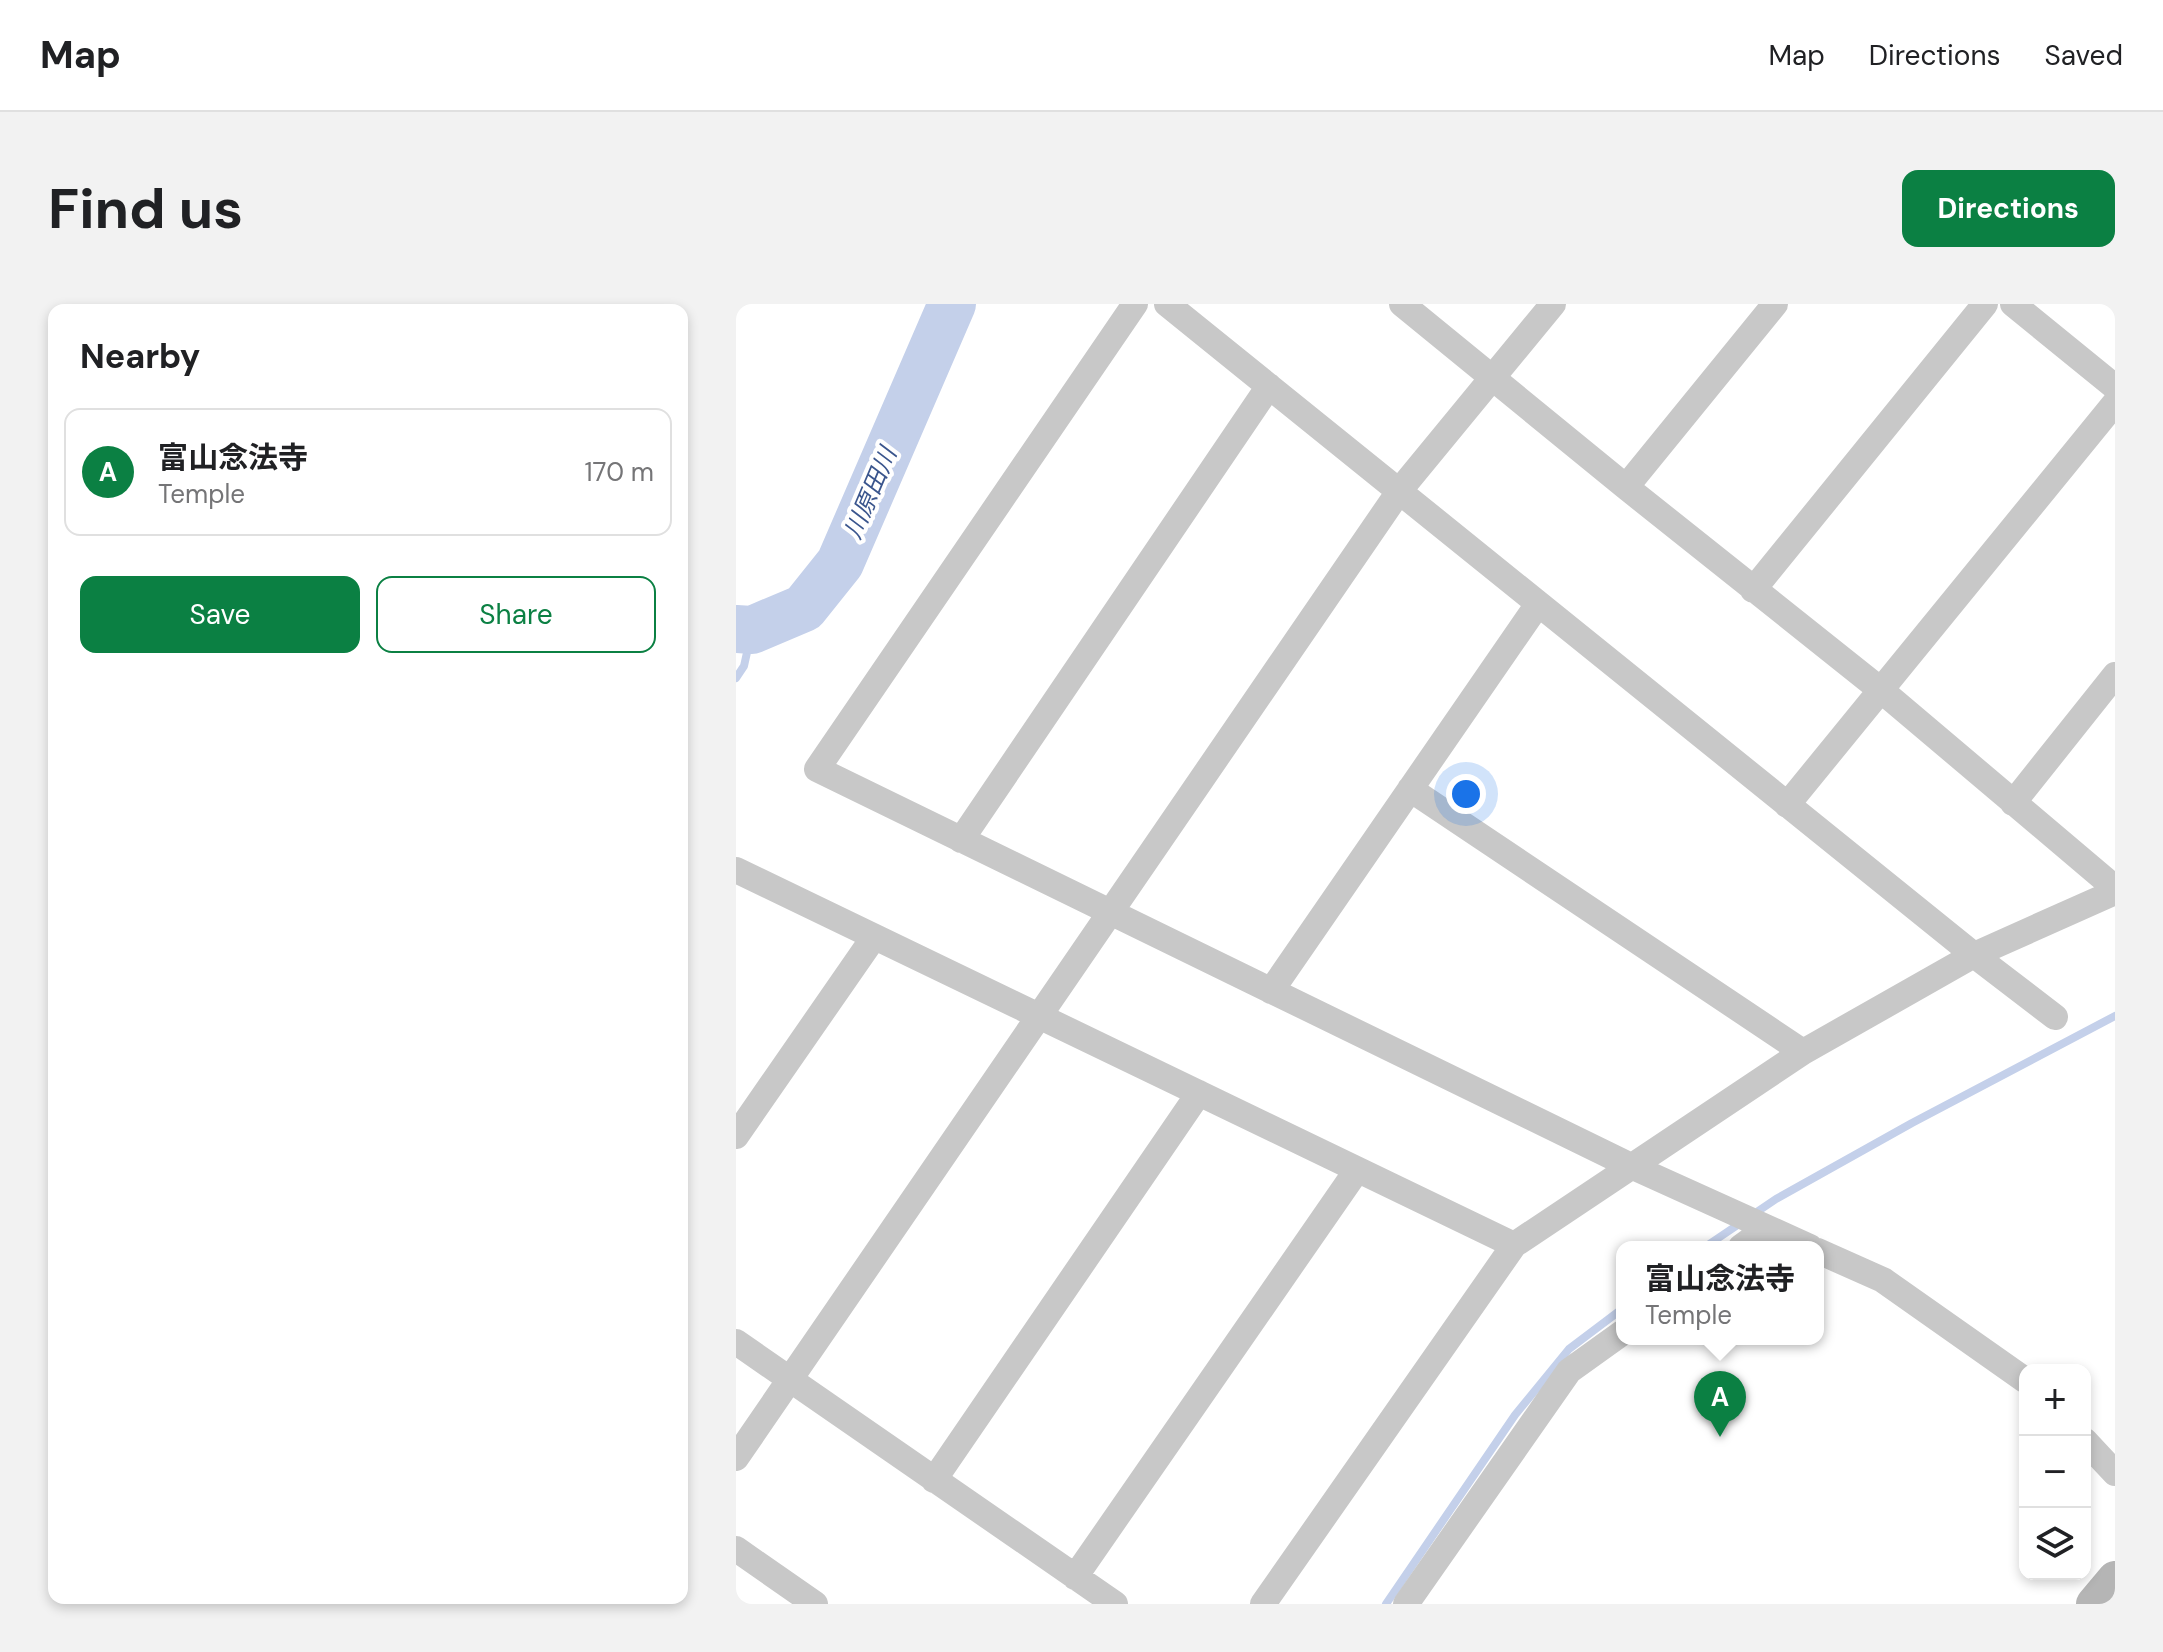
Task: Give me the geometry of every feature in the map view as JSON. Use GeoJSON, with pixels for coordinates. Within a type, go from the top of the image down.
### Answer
{"type":"FeatureCollection","features":[{"type":"Feature","properties":{"kind":"main road"},"geometry":{"type":"LineString","coordinates":[[2094,1604],[2115,1579]]}},
{"type":"Feature","properties":{"kind":"street"},"geometry":{"type":"LineString","coordinates":[[1135,304],[817,769],[1633,1167],[1796,1241]]}},
{"type":"Feature","properties":{"kind":"street"},"geometry":{"type":"LineString","coordinates":[[1167,304],[1787,805],[2055,1017]]}},
{"type":"Feature","properties":{"kind":"street"},"geometry":{"type":"LineString","coordinates":[[1263,1604],[1514,1245],[1803,1052],[1974,955],[2115,890],[1882,691],[1402,304]]}},
{"type":"Feature","properties":{"kind":"street"},"geometry":{"type":"LineString","coordinates":[[736,1458],[1400,490],[1553,304]]}},
{"type":"Feature","properties":{"kind":"street"},"geometry":{"type":"LineString","coordinates":[[1626,487],[1775,304]]}},
{"type":"Feature","properties":{"kind":"street"},"geometry":{"type":"LineString","coordinates":[[1753,590],[1985,304]]}},
{"type":"Feature","properties":{"kind":"street"},"geometry":{"type":"LineString","coordinates":[[2013,304],[2115,387]]}},
{"type":"Feature","properties":{"kind":"street"},"geometry":{"type":"LineString","coordinates":[[961,840],[1269,386]]}},
{"type":"Feature","properties":{"kind":"street"},"geometry":{"type":"LineString","coordinates":[[1787,805],[2115,403]]}},
{"type":"Feature","properties":{"kind":"street"},"geometry":{"type":"LineString","coordinates":[[1271,991],[1538,604]]}},
{"type":"Feature","properties":{"kind":"street"},"geometry":{"type":"LineString","coordinates":[[2013,803],[2115,675]]}},
{"type":"Feature","properties":{"kind":"street"},"geometry":{"type":"LineString","coordinates":[[1410,789],[1803,1052]]}},
{"type":"Feature","properties":{"kind":"street"},"geometry":{"type":"LineString","coordinates":[[736,870],[1514,1245]]}},
{"type":"Feature","properties":{"kind":"street"},"geometry":{"type":"LineString","coordinates":[[736,1136],[874,937]]}},
{"type":"Feature","properties":{"kind":"street"},"geometry":{"type":"LineString","coordinates":[[934,1480],[1199,1093]]}},
{"type":"Feature","properties":{"kind":"street"},"geometry":{"type":"LineString","coordinates":[[1075,1577],[1357,1170]]}},
{"type":"Feature","properties":{"kind":"street"},"geometry":{"type":"LineString","coordinates":[[1749,1241],[1767,1228]]}},
{"type":"Feature","properties":{"kind":"street"},"geometry":{"type":"LineString","coordinates":[[1824,1254],[1883,1280],[2019,1376]]}},
{"type":"Feature","properties":{"kind":"street"},"geometry":{"type":"LineString","coordinates":[[1406,1604],[1569,1371],[1616,1337]]}},
{"type":"Feature","properties":{"kind":"street"},"geometry":{"type":"LineString","coordinates":[[736,1342],[1115,1604]]}},
{"type":"Feature","properties":{"kind":"street"},"geometry":{"type":"LineString","coordinates":[[2091,1447],[2115,1473]]}},
{"type":"Feature","properties":{"kind":"street"},"geometry":{"type":"LineString","coordinates":[[736,1549],[815,1604]]}},
{"type":"Feature","properties":{"kind":"waterway","name":"川原田川"},"geometry":{"type":"LineString","coordinates":[[736,629],[752,630],[804,608],[840,563],[952,304]]}},
{"type":"Feature","properties":{"kind":"waterway"},"geometry":{"type":"LineString","coordinates":[[736,678],[744,666],[752,630]]}},
{"type":"Feature","properties":{"kind":"waterway"},"geometry":{"type":"LineString","coordinates":[[1714,1241],[1776,1199],[2115,1016]]}},
{"type":"Feature","properties":{"kind":"waterway"},"geometry":{"type":"LineString","coordinates":[[1386,1604],[1515,1415],[1569,1349],[1616,1314]]}},
{"type":"Feature","properties":{"kind":"place","name":"富山念法寺"},"geometry":{"type":"Point","coordinates":[1720,1437]}}]}
